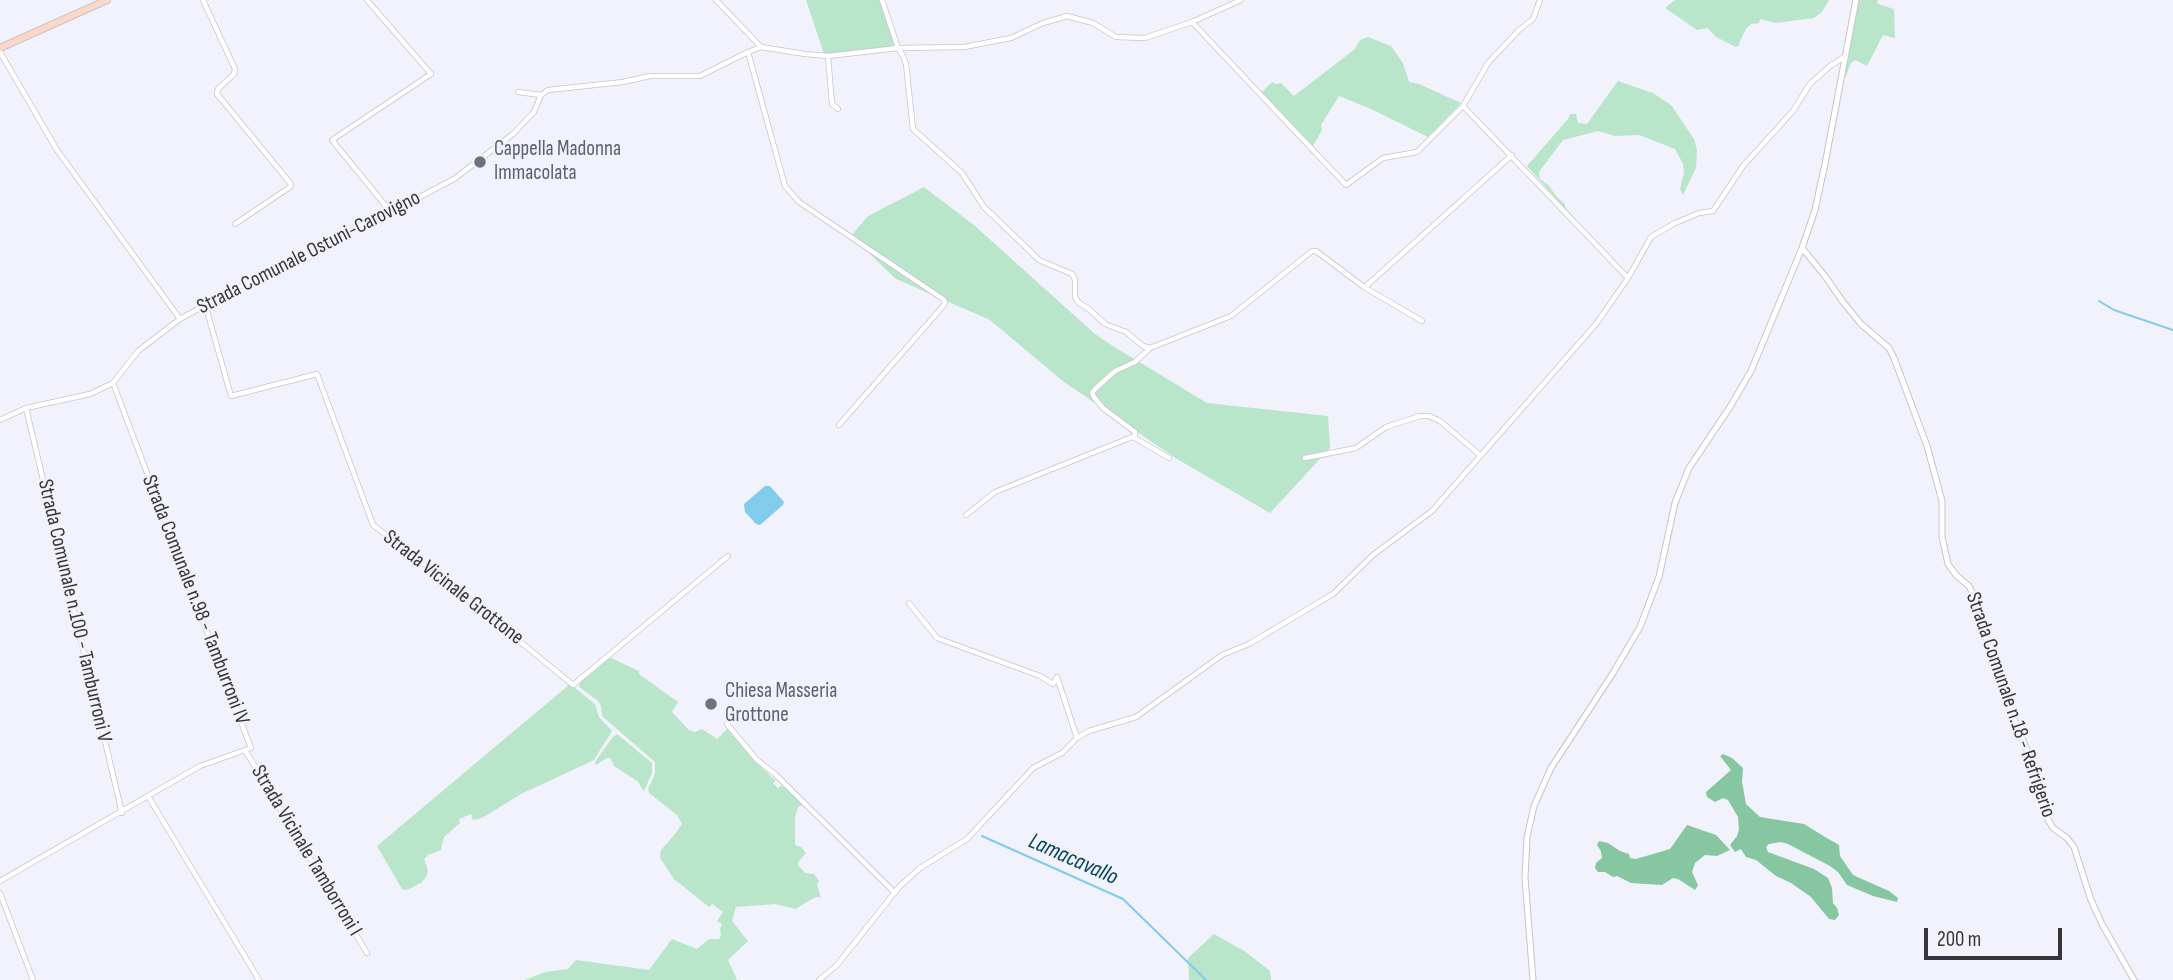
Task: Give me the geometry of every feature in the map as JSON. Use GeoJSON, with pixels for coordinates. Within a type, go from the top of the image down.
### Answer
{"type":"FeatureCollection","features":[{"type":"Feature","properties":{"kind":"main road"},"geometry":{"type":"LineString","coordinates":[[0,50],[107,0]]}},
{"type":"Feature","properties":{"kind":"street"},"geometry":{"type":"LineString","coordinates":[[203,0],[234,69],[234,74],[218,89],[217,94],[291,184],[235,224]]}},
{"type":"Feature","properties":{"kind":"street"},"geometry":{"type":"LineString","coordinates":[[367,0],[430,74],[331,139],[388,210]]}},
{"type":"Feature","properties":{"kind":"street"},"geometry":{"type":"LineString","coordinates":[[716,0],[761,47]]}},
{"type":"Feature","properties":{"kind":"street"},"geometry":{"type":"LineString","coordinates":[[882,0],[906,64],[912,125],[915,131],[962,173],[989,213],[1039,260],[1072,274],[1075,279],[1075,297],[1079,303],[1105,324],[1126,331],[1143,346],[1150,348]]}},
{"type":"Feature","properties":{"kind":"street"},"geometry":{"type":"LineString","coordinates":[[517,92],[541,95],[548,90],[624,82],[650,76],[700,76],[761,47],[828,56],[898,48],[964,47],[1010,38],[1043,23],[1067,16],[1093,23],[1116,37],[1144,38],[1192,22],[1241,0]]}},
{"type":"Feature","properties":{"kind":"street"},"geometry":{"type":"LineString","coordinates":[[1192,22],[1346,185],[1383,158],[1417,152],[1463,106],[1488,63],[1533,19],[1540,0]]}},
{"type":"Feature","properties":{"kind":"street"},"geometry":{"type":"LineString","coordinates":[[1533,980],[1525,878],[1527,836],[1534,806],[1550,768],[1640,627],[1659,577],[1675,503],[1689,468],[1751,371],[1802,248],[1815,210],[1856,0]]}},
{"type":"Feature","properties":{"kind":"street"},"geometry":{"type":"LineString","coordinates":[[0,50],[57,150],[180,319]]}},
{"type":"Feature","properties":{"kind":"street"},"geometry":{"type":"LineString","coordinates":[[748,52],[785,186],[799,202],[945,302],[839,425]]}},
{"type":"Feature","properties":{"kind":"street"},"geometry":{"type":"LineString","coordinates":[[828,56],[832,104],[838,109]]}},
{"type":"Feature","properties":{"kind":"street"},"geometry":{"type":"LineString","coordinates":[[819,980],[836,965],[895,893],[920,868],[967,839],[1032,768],[1062,753],[1077,737],[1089,731],[1136,717],[1222,655],[1249,644],[1333,594],[1373,555],[1432,511],[1596,324],[1628,278],[1651,237],[1675,223],[1699,213],[1713,211],[1743,166],[1793,111],[1810,84],[1829,66],[1846,56]]}},
{"type":"Feature","properties":{"kind":"street","name":"Strada Comunale Ostuni-Carovigno"},"geometry":{"type":"LineString","coordinates":[[113,383],[138,351],[180,319],[253,279],[306,259],[369,219],[412,201],[454,178],[513,134],[534,112],[541,95]]}},
{"type":"Feature","properties":{"kind":"street"},"geometry":{"type":"LineString","coordinates":[[1463,106],[1628,278]]}},
{"type":"Feature","properties":{"kind":"street"},"geometry":{"type":"LineString","coordinates":[[1364,287],[1512,155]]}},
{"type":"Feature","properties":{"kind":"street","name":"Strada Comunale n.18 - Refrigerio"},"geometry":{"type":"LineString","coordinates":[[1802,248],[1861,324],[1883,341],[1894,358],[1927,446],[1942,501],[1942,537],[1948,564],[1955,575],[1969,586],[1974,596],[1981,628],[1994,654],[1998,679],[2045,795],[2047,818],[2053,828],[2074,847],[2102,925],[2134,980]]}},
{"type":"Feature","properties":{"kind":"street"},"geometry":{"type":"LineString","coordinates":[[1135,438],[1135,432],[1103,408],[1092,393],[1115,371],[1145,354],[1150,348],[1231,316],[1312,251],[1364,287],[1422,321]]}},
{"type":"Feature","properties":{"kind":"street","name":"Strada Vicinale Grottone"},"geometry":{"type":"LineString","coordinates":[[205,304],[231,396],[317,374],[373,525],[573,685],[728,556]]}},
{"type":"Feature","properties":{"kind":"street"},"geometry":{"type":"LineString","coordinates":[[0,420],[26,408],[90,394],[113,383]]}},
{"type":"Feature","properties":{"kind":"street","name":"Strada Comunale n.98 - Tamburroni IV"},"geometry":{"type":"LineString","coordinates":[[0,881],[200,766],[251,748],[113,383]]}},
{"type":"Feature","properties":{"kind":"street","name":"Strada Comunale n.100 - Tamburroni V"},"geometry":{"type":"LineString","coordinates":[[26,408],[122,812]]}},
{"type":"Feature","properties":{"kind":"street"},"geometry":{"type":"LineString","coordinates":[[1305,458],[1356,448],[1386,428],[1420,416],[1429,416],[1440,421],[1480,455]]}},
{"type":"Feature","properties":{"kind":"street"},"geometry":{"type":"LineString","coordinates":[[966,515],[995,492],[1119,442],[1135,438],[1169,458]]}},
{"type":"Feature","properties":{"kind":"street"},"geometry":{"type":"LineString","coordinates":[[909,603],[937,638],[1040,676],[1053,684],[1058,677],[1077,737]]}},
{"type":"Feature","properties":{"kind":"street"},"geometry":{"type":"LineString","coordinates":[[727,724],[757,760],[775,774],[895,893]]}},
{"type":"Feature","properties":{"kind":"street","name":"Strada Vicinale Tamborroni I"},"geometry":{"type":"LineString","coordinates":[[245,750],[367,953]]}},
{"type":"Feature","properties":{"kind":"street"},"geometry":{"type":"LineString","coordinates":[[148,796],[258,980]]}},
{"type":"Feature","properties":{"kind":"street"},"geometry":{"type":"LineString","coordinates":[[0,893],[33,980]]}},
{"type":"Feature","properties":{"kind":"green space"},"geometry":{"type":"Polygon","coordinates":[[[806,0],[881,0],[898,48],[824,54],[806,0]]]}},
{"type":"Feature","properties":{"kind":"green space"},"geometry":{"type":"Polygon","coordinates":[[[1675,0],[1829,0],[1822,12],[1814,18],[1775,23],[1760,19],[1759,23],[1751,24],[1746,29],[1736,47],[1716,37],[1708,28],[1697,30],[1665,8],[1675,0]]]}},
{"type":"Feature","properties":{"kind":"green space"},"geometry":{"type":"Polygon","coordinates":[[[1859,0],[1877,0],[1878,4],[1894,9],[1895,38],[1883,35],[1867,66],[1855,60],[1845,78],[1842,78],[1855,11],[1859,0]]]}},
{"type":"Feature","properties":{"kind":"green space"},"geometry":{"type":"Polygon","coordinates":[[[1368,37],[1391,46],[1403,63],[1409,82],[1461,103],[1428,137],[1339,96],[1321,125],[1322,130],[1313,146],[1287,123],[1261,93],[1272,82],[1281,83],[1294,96],[1355,49],[1360,40],[1368,37]]]}},
{"type":"Feature","properties":{"kind":"green space"},"geometry":{"type":"Polygon","coordinates":[[[1618,81],[1653,93],[1671,105],[1694,139],[1697,150],[1696,168],[1683,195],[1680,189],[1683,164],[1675,149],[1639,135],[1615,136],[1598,131],[1563,140],[1539,172],[1540,179],[1565,204],[1590,237],[1527,166],[1570,114],[1576,114],[1578,123],[1587,124],[1618,81]]]}},
{"type":"Feature","properties":{"kind":"green space"},"geometry":{"type":"Polygon","coordinates":[[[924,187],[975,226],[1095,334],[1116,348],[1207,403],[1328,416],[1330,448],[1270,513],[1177,459],[1064,382],[990,320],[896,279],[851,236],[868,216],[924,187]]]}},
{"type":"Feature","properties":{"kind":"green space"},"geometry":{"type":"Polygon","coordinates":[[[611,658],[639,671],[639,674],[678,702],[672,712],[689,730],[695,732],[702,729],[717,739],[727,729],[776,781],[773,783],[778,788],[781,786],[787,789],[803,805],[798,807],[795,817],[795,845],[806,853],[798,865],[805,873],[814,874],[819,881],[817,885],[821,898],[810,900],[796,909],[775,904],[736,907],[732,921],[748,941],[728,960],[737,980],[525,980],[545,972],[568,969],[576,960],[649,970],[672,939],[697,949],[709,939],[719,939],[721,935],[722,924],[717,921],[723,912],[712,904],[709,907],[674,879],[660,858],[661,850],[682,824],[677,815],[649,793],[648,789],[655,774],[655,762],[602,716],[598,701],[579,687],[581,680],[611,658]]]}},
{"type":"Feature","properties":{"kind":"green space"},"geometry":{"type":"Polygon","coordinates":[[[570,684],[595,704],[599,717],[612,731],[594,760],[521,794],[482,818],[473,820],[471,814],[459,819],[460,823],[444,837],[441,850],[424,859],[428,871],[426,877],[421,883],[407,890],[402,889],[377,846],[570,684]]]}},
{"type":"Feature","properties":{"kind":"green space"},"geometry":{"type":"Polygon","coordinates":[[[617,734],[652,763],[652,773],[644,791],[637,781],[614,766],[611,758],[596,765],[595,762],[617,734]]]}},
{"type":"Feature","properties":{"kind":"green space"},"geometry":{"type":"Polygon","coordinates":[[[1723,754],[1743,768],[1742,782],[1746,804],[1760,817],[1804,824],[1839,845],[1840,856],[1853,875],[1889,891],[1898,898],[1897,902],[1847,885],[1830,866],[1788,844],[1769,844],[1766,847],[1768,852],[1814,869],[1828,878],[1833,903],[1839,915],[1835,920],[1829,919],[1811,897],[1776,876],[1756,860],[1746,857],[1741,849],[1735,852],[1730,845],[1739,829],[1738,817],[1728,800],[1723,798],[1715,802],[1707,797],[1706,792],[1731,770],[1720,756],[1723,754]]]}},
{"type":"Feature","properties":{"kind":"green space"},"geometry":{"type":"Polygon","coordinates":[[[1687,825],[1716,835],[1730,850],[1717,856],[1705,855],[1695,863],[1692,872],[1698,885],[1695,890],[1678,879],[1673,878],[1662,885],[1631,883],[1605,872],[1598,872],[1595,868],[1602,858],[1597,845],[1599,841],[1608,843],[1629,854],[1630,858],[1636,859],[1670,849],[1687,825]]]}},
{"type":"Feature","properties":{"kind":"green space"},"geometry":{"type":"Polygon","coordinates":[[[1214,934],[1246,952],[1270,971],[1271,980],[1189,980],[1188,958],[1214,934]]]}},
{"type":"Feature","properties":{"kind":"water"},"geometry":{"type":"Polygon","coordinates":[[[765,486],[770,486],[784,502],[760,525],[745,512],[744,504],[765,486]]]}},
{"type":"Feature","properties":{"kind":"waterway"},"geometry":{"type":"LineString","coordinates":[[2099,301],[2114,310],[2173,330]]}},
{"type":"Feature","properties":{"kind":"waterway","name":"Lamacavallo"},"geometry":{"type":"LineString","coordinates":[[982,836],[1123,899],[1206,980]]}},
{"type":"Feature","properties":{"kind":"place","name":"Cappella Madonna Immacolata"},"geometry":{"type":"Point","coordinates":[480,162]}},
{"type":"Feature","properties":{"kind":"place","name":"Chiesa Masseria Grottone"},"geometry":{"type":"Point","coordinates":[711,704]}}]}
